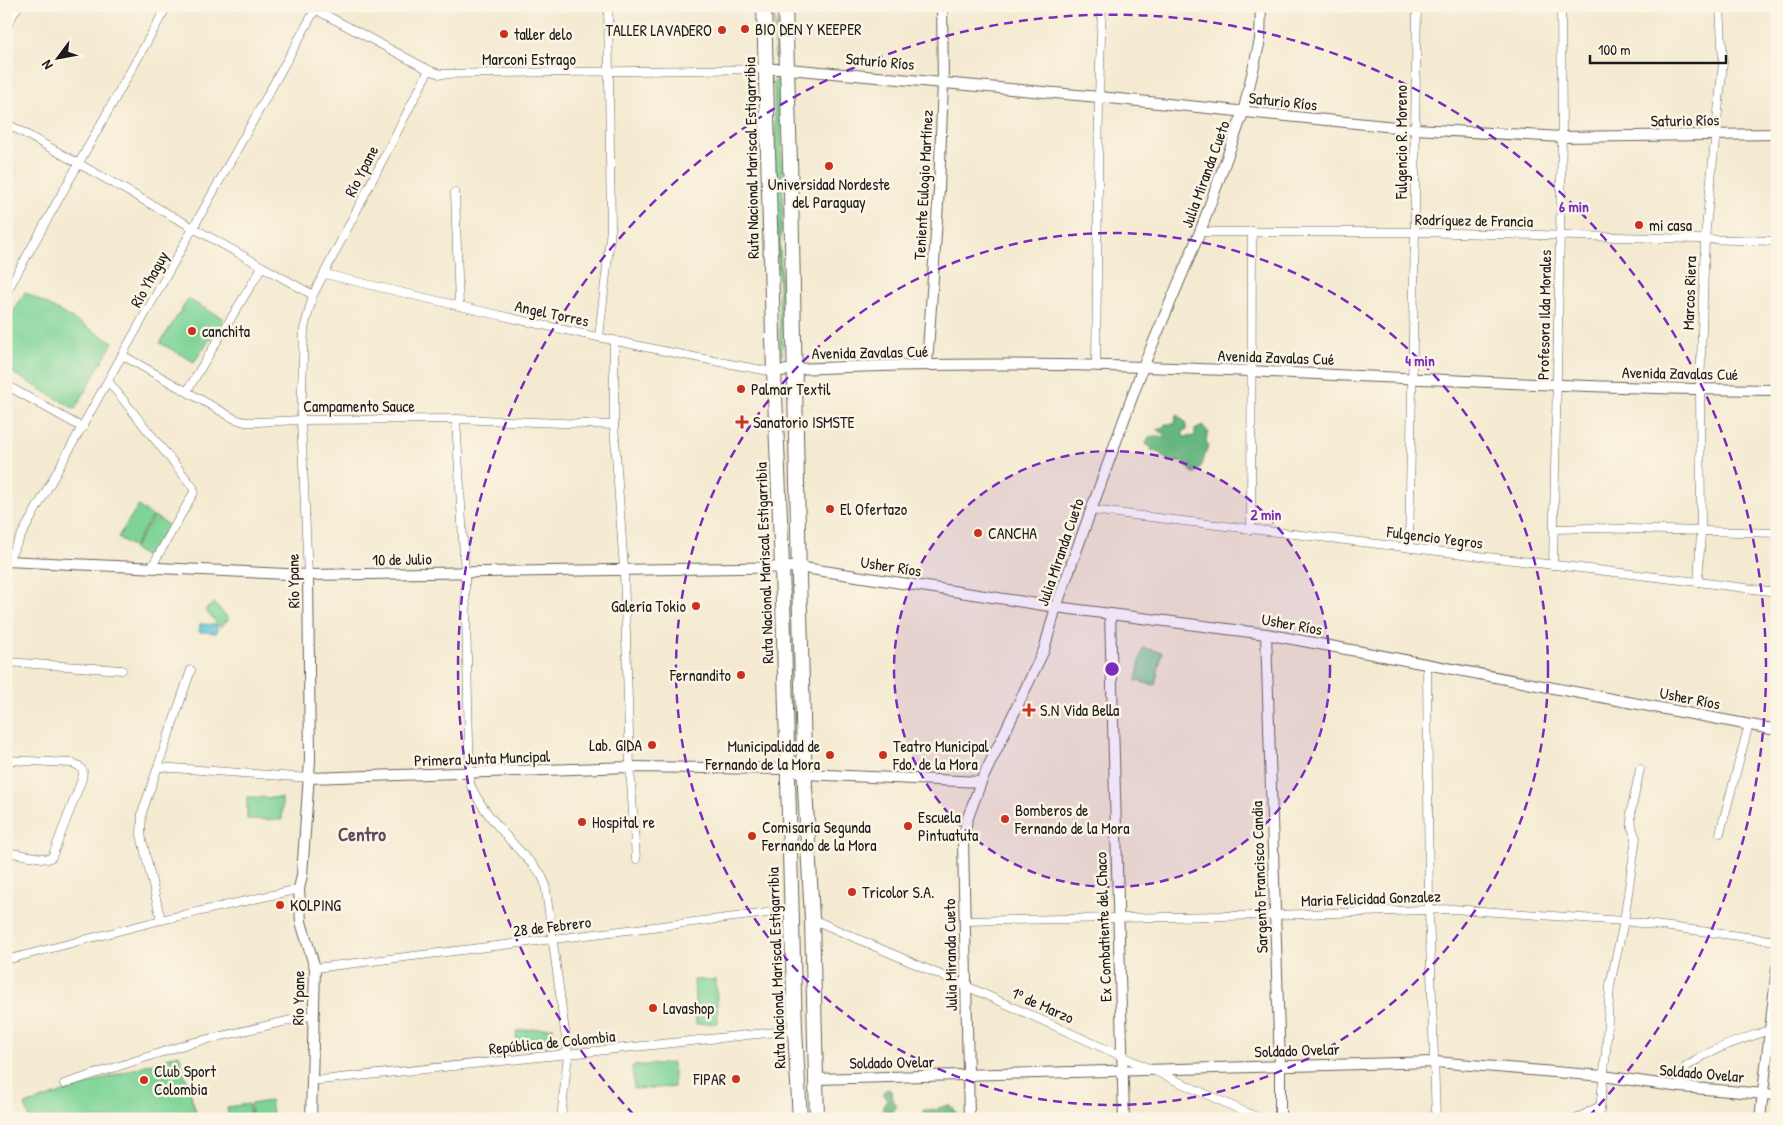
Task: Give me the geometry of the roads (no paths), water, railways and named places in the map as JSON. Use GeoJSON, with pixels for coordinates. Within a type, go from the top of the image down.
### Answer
{"type":"FeatureCollection","features":[{"type":"Feature","properties":{"kind":"highway","name":"Ruta Nacional Mariscal Estigarribia"},"geometry":{"type":"LineString","coordinates":[[764,6],[795,1030],[800,1119]]}},
{"type":"Feature","properties":{"kind":"highway"},"geometry":{"type":"LineString","coordinates":[[785,6],[795,369],[798,567],[812,920],[817,1119]]}},
{"type":"Feature","properties":{"kind":"highway"},"geometry":{"type":"LineString","coordinates":[[796,1055],[814,1054]]}},
{"type":"Feature","properties":{"kind":"street"},"geometry":{"type":"LineString","coordinates":[[6,27],[18,6]]}},
{"type":"Feature","properties":{"kind":"street"},"geometry":{"type":"LineString","coordinates":[[6,293],[167,6]]}},
{"type":"Feature","properties":{"kind":"street"},"geometry":{"type":"LineString","coordinates":[[598,337],[611,229],[608,6]]}},
{"type":"Feature","properties":{"kind":"street","name":"Teniente Eulogio Martínez"},"geometry":{"type":"LineString","coordinates":[[926,365],[939,189],[942,6]]}},
{"type":"Feature","properties":{"kind":"street"},"geometry":{"type":"LineString","coordinates":[[1096,366],[1102,6]]}},
{"type":"Feature","properties":{"kind":"street","name":"Julia Miranda Cueto"},"geometry":{"type":"LineString","coordinates":[[970,1119],[963,841],[967,820],[981,782],[1044,650],[1056,607],[1143,367],[1200,232],[1243,113],[1258,52],[1261,6]]}},
{"type":"Feature","properties":{"kind":"street","name":"Fulgencio R. Moreno"},"geometry":{"type":"LineString","coordinates":[[1409,547],[1417,6]]}},
{"type":"Feature","properties":{"kind":"street","name":"Profesora Ilda Morales"},"geometry":{"type":"LineString","coordinates":[[1553,564],[1562,137],[1561,6]]}},
{"type":"Feature","properties":{"kind":"street","name":"Marcos Riera"},"geometry":{"type":"LineString","coordinates":[[1698,582],[1701,532],[1700,390],[1705,238],[1723,63],[1720,6]]}},
{"type":"Feature","properties":{"kind":"street","name":"Marconi Estrago"},"geometry":{"type":"LineString","coordinates":[[312,8],[440,74],[766,69]]}},
{"type":"Feature","properties":{"kind":"street","name":"Río Yhaguy"},"geometry":{"type":"LineString","coordinates":[[7,561],[194,228],[312,8]]}},
{"type":"Feature","properties":{"kind":"street","name":"Saturio Ríos"},"geometry":{"type":"LineString","coordinates":[[766,69],[788,68],[942,82],[1414,129],[1562,137],[1777,134]]}},
{"type":"Feature","properties":{"kind":"street","name":"Río Ypane"},"geometry":{"type":"LineString","coordinates":[[311,1119],[315,968],[301,922],[299,890],[302,875],[310,778],[308,575],[301,420],[304,329],[313,295],[429,70]]}},
{"type":"Feature","properties":{"kind":"street"},"geometry":{"type":"LineString","coordinates":[[6,123],[313,295]]}},
{"type":"Feature","properties":{"kind":"street"},"geometry":{"type":"LineString","coordinates":[[455,192],[459,306]]}},
{"type":"Feature","properties":{"kind":"street"},"geometry":{"type":"LineString","coordinates":[[1251,530],[1252,231]]}},
{"type":"Feature","properties":{"kind":"street","name":"Rodríguez de Francia"},"geometry":{"type":"LineString","coordinates":[[1200,232],[1415,232],[1777,241]]}},
{"type":"Feature","properties":{"kind":"street"},"geometry":{"type":"LineString","coordinates":[[187,390],[262,267]]}},
{"type":"Feature","properties":{"kind":"street","name":"Angel Torres"},"geometry":{"type":"LineString","coordinates":[[325,274],[598,337],[774,372]]}},
{"type":"Feature","properties":{"kind":"street"},"geometry":{"type":"LineString","coordinates":[[614,340],[614,425],[624,570],[630,767],[636,859]]}},
{"type":"Feature","properties":{"kind":"street","name":"Campamento Sauce"},"geometry":{"type":"LineString","coordinates":[[122,355],[187,390],[234,419],[245,422],[456,419],[614,425]]}},
{"type":"Feature","properties":{"kind":"street","name":"Avenida Zavalas Cué"},"geometry":{"type":"LineString","coordinates":[[774,372],[795,369],[926,365],[1096,366],[1557,385],[1700,390],[1777,390]]}},
{"type":"Feature","properties":{"kind":"street"},"geometry":{"type":"LineString","coordinates":[[108,381],[193,487],[194,492],[151,568]]}},
{"type":"Feature","properties":{"kind":"street"},"geometry":{"type":"LineString","coordinates":[[6,385],[83,428]]}},
{"type":"Feature","properties":{"kind":"street"},"geometry":{"type":"LineString","coordinates":[[456,419],[465,574],[468,773],[475,795],[541,874],[545,883],[568,1054],[561,1119]]}},
{"type":"Feature","properties":{"kind":"street","name":"Fulgencio Yegros"},"geometry":{"type":"LineString","coordinates":[[1091,510],[1777,592]]}},
{"type":"Feature","properties":{"kind":"street"},"geometry":{"type":"LineString","coordinates":[[1554,528],[1777,533]]}},
{"type":"Feature","properties":{"kind":"street","name":"10 de Julio"},"geometry":{"type":"LineString","coordinates":[[7,561],[308,575],[465,574],[798,567]]}},
{"type":"Feature","properties":{"kind":"street","name":"Usher Ríos"},"geometry":{"type":"LineString","coordinates":[[798,567],[1056,607],[1266,634],[1777,730]]}},
{"type":"Feature","properties":{"kind":"street","name":"Ex Combatiente del Chaco"},"geometry":{"type":"LineString","coordinates":[[1110,614],[1124,1119]]}},
{"type":"Feature","properties":{"kind":"street","name":"Sargento Francisco Candia"},"geometry":{"type":"LineString","coordinates":[[1266,634],[1280,1066],[1280,1119]]}},
{"type":"Feature","properties":{"kind":"street"},"geometry":{"type":"LineString","coordinates":[[6,662],[122,670]]}},
{"type":"Feature","properties":{"kind":"street"},"geometry":{"type":"LineString","coordinates":[[1427,664],[1429,910],[1436,1119]]}},
{"type":"Feature","properties":{"kind":"street"},"geometry":{"type":"LineString","coordinates":[[161,920],[141,834],[142,813],[191,670]]}},
{"type":"Feature","properties":{"kind":"street"},"geometry":{"type":"LineString","coordinates":[[1720,833],[1749,724]]}},
{"type":"Feature","properties":{"kind":"street"},"geometry":{"type":"LineString","coordinates":[[6,760],[72,763],[79,766],[82,771],[82,779],[52,857],[48,859],[6,852]]}},
{"type":"Feature","properties":{"kind":"street","name":"Primera Junta Muncipal"},"geometry":{"type":"LineString","coordinates":[[159,767],[310,778],[630,767],[788,769],[805,774],[981,782]]}},
{"type":"Feature","properties":{"kind":"street"},"geometry":{"type":"LineString","coordinates":[[1599,1119],[1610,985],[1624,921],[1636,838],[1632,828],[1631,812],[1640,768]]}},
{"type":"Feature","properties":{"kind":"street"},"geometry":{"type":"LineString","coordinates":[[6,960],[161,920],[299,890]]}},
{"type":"Feature","properties":{"kind":"street","name":"Maria Felicidad Gonzalez"},"geometry":{"type":"LineString","coordinates":[[964,921],[1275,915],[1453,908],[1624,921],[1777,940]]}},
{"type":"Feature","properties":{"kind":"street","name":"28 de Febrero"},"geometry":{"type":"LineString","coordinates":[[315,968],[792,910]]}},
{"type":"Feature","properties":{"kind":"street","name":"1º de Marzo"},"geometry":{"type":"LineString","coordinates":[[812,920],[966,986],[1261,1119]]}},
{"type":"Feature","properties":{"kind":"street"},"geometry":{"type":"LineString","coordinates":[[1760,1119],[1777,968]]}},
{"type":"Feature","properties":{"kind":"street"},"geometry":{"type":"LineString","coordinates":[[64,1084],[187,1044],[313,1015]]}},
{"type":"Feature","properties":{"kind":"street","name":"República de Colombia"},"geometry":{"type":"LineString","coordinates":[[311,1081],[795,1030]]}},
{"type":"Feature","properties":{"kind":"street"},"geometry":{"type":"LineString","coordinates":[[1681,1087],[1686,1067],[1707,1053],[1769,1030]]}},
{"type":"Feature","properties":{"kind":"street","name":"Soldado Ovelar"},"geometry":{"type":"LineString","coordinates":[[816,1079],[1434,1062],[1603,1076],[1681,1087],[1777,1095]]}},
{"type":"Feature","properties":{"kind":"street"},"geometry":{"type":"LineString","coordinates":[[1576,1119],[1600,1106]]}},
{"type":"Feature","properties":{"kind":"water"},"geometry":{"type":"Polygon","coordinates":[[[200,624],[217,625],[217,633],[199,632],[200,624]]]}},
{"type":"Feature","properties":{"kind":"place","name":"BIO DEN Y KEEPER"},"geometry":{"type":"Point","coordinates":[745,29]}},
{"type":"Feature","properties":{"kind":"place","name":"TALLER LAVADERO"},"geometry":{"type":"Point","coordinates":[722,30]}},
{"type":"Feature","properties":{"kind":"place","name":"taller delo"},"geometry":{"type":"Point","coordinates":[504,34]}},
{"type":"Feature","properties":{"kind":"place","name":"Universidad Nordeste del Paraguay"},"geometry":{"type":"Point","coordinates":[829,166]}},
{"type":"Feature","properties":{"kind":"place","name":"mi casa"},"geometry":{"type":"Point","coordinates":[1639,225]}},
{"type":"Feature","properties":{"kind":"place","name":"canchita"},"geometry":{"type":"Point","coordinates":[192,331]}},
{"type":"Feature","properties":{"kind":"place","name":"Palmar Textil"},"geometry":{"type":"Point","coordinates":[741,389]}},
{"type":"Feature","properties":{"kind":"place","name":"Sanatorio ISMSTE"},"geometry":{"type":"Point","coordinates":[742,422]}},
{"type":"Feature","properties":{"kind":"place","name":"El Ofertazo"},"geometry":{"type":"Point","coordinates":[830,509]}},
{"type":"Feature","properties":{"kind":"place","name":"CANCHA"},"geometry":{"type":"Point","coordinates":[978,533]}},
{"type":"Feature","properties":{"kind":"place","name":"Galería Tokio"},"geometry":{"type":"Point","coordinates":[696,606]}},
{"type":"Feature","properties":{"kind":"place","name":"Fernandito"},"geometry":{"type":"Point","coordinates":[741,675]}},
{"type":"Feature","properties":{"kind":"place","name":"S.N Vida Bella"},"geometry":{"type":"Point","coordinates":[1029,710]}},
{"type":"Feature","properties":{"kind":"place","name":"Lab. GIDA"},"geometry":{"type":"Point","coordinates":[652,745]}},
{"type":"Feature","properties":{"kind":"place","name":"Municipalidad de Fernando de la Mora"},"geometry":{"type":"Point","coordinates":[830,755]}},
{"type":"Feature","properties":{"kind":"place","name":"Teatro Municipal Fdo. de la Mora"},"geometry":{"type":"Point","coordinates":[883,755]}},
{"type":"Feature","properties":{"kind":"place","name":"Bomberos de Fernando de la Mora"},"geometry":{"type":"Point","coordinates":[1005,819]}},
{"type":"Feature","properties":{"kind":"place","name":"Hospital re"},"geometry":{"type":"Point","coordinates":[582,822]}},
{"type":"Feature","properties":{"kind":"place","name":"Escuela Pintuatuta"},"geometry":{"type":"Point","coordinates":[908,826]}},
{"type":"Feature","properties":{"kind":"place","name":"Comisaría Segunda Fernando de la Mora"},"geometry":{"type":"Point","coordinates":[752,836]}},
{"type":"Feature","properties":{"kind":"place","name":"Tricolor S.A."},"geometry":{"type":"Point","coordinates":[852,892]}},
{"type":"Feature","properties":{"kind":"place","name":"KOLPING"},"geometry":{"type":"Point","coordinates":[280,905]}},
{"type":"Feature","properties":{"kind":"place","name":"Lavashop"},"geometry":{"type":"Point","coordinates":[653,1008]}},
{"type":"Feature","properties":{"kind":"place","name":"FIPAR"},"geometry":{"type":"Point","coordinates":[736,1079]}},
{"type":"Feature","properties":{"kind":"place","name":"Club Sport Colombia"},"geometry":{"type":"Point","coordinates":[144,1080]}},
{"type":"Feature","properties":{"kind":"district","name":"Centro"},"geometry":{"type":"Point","coordinates":[362,834]}}]}
